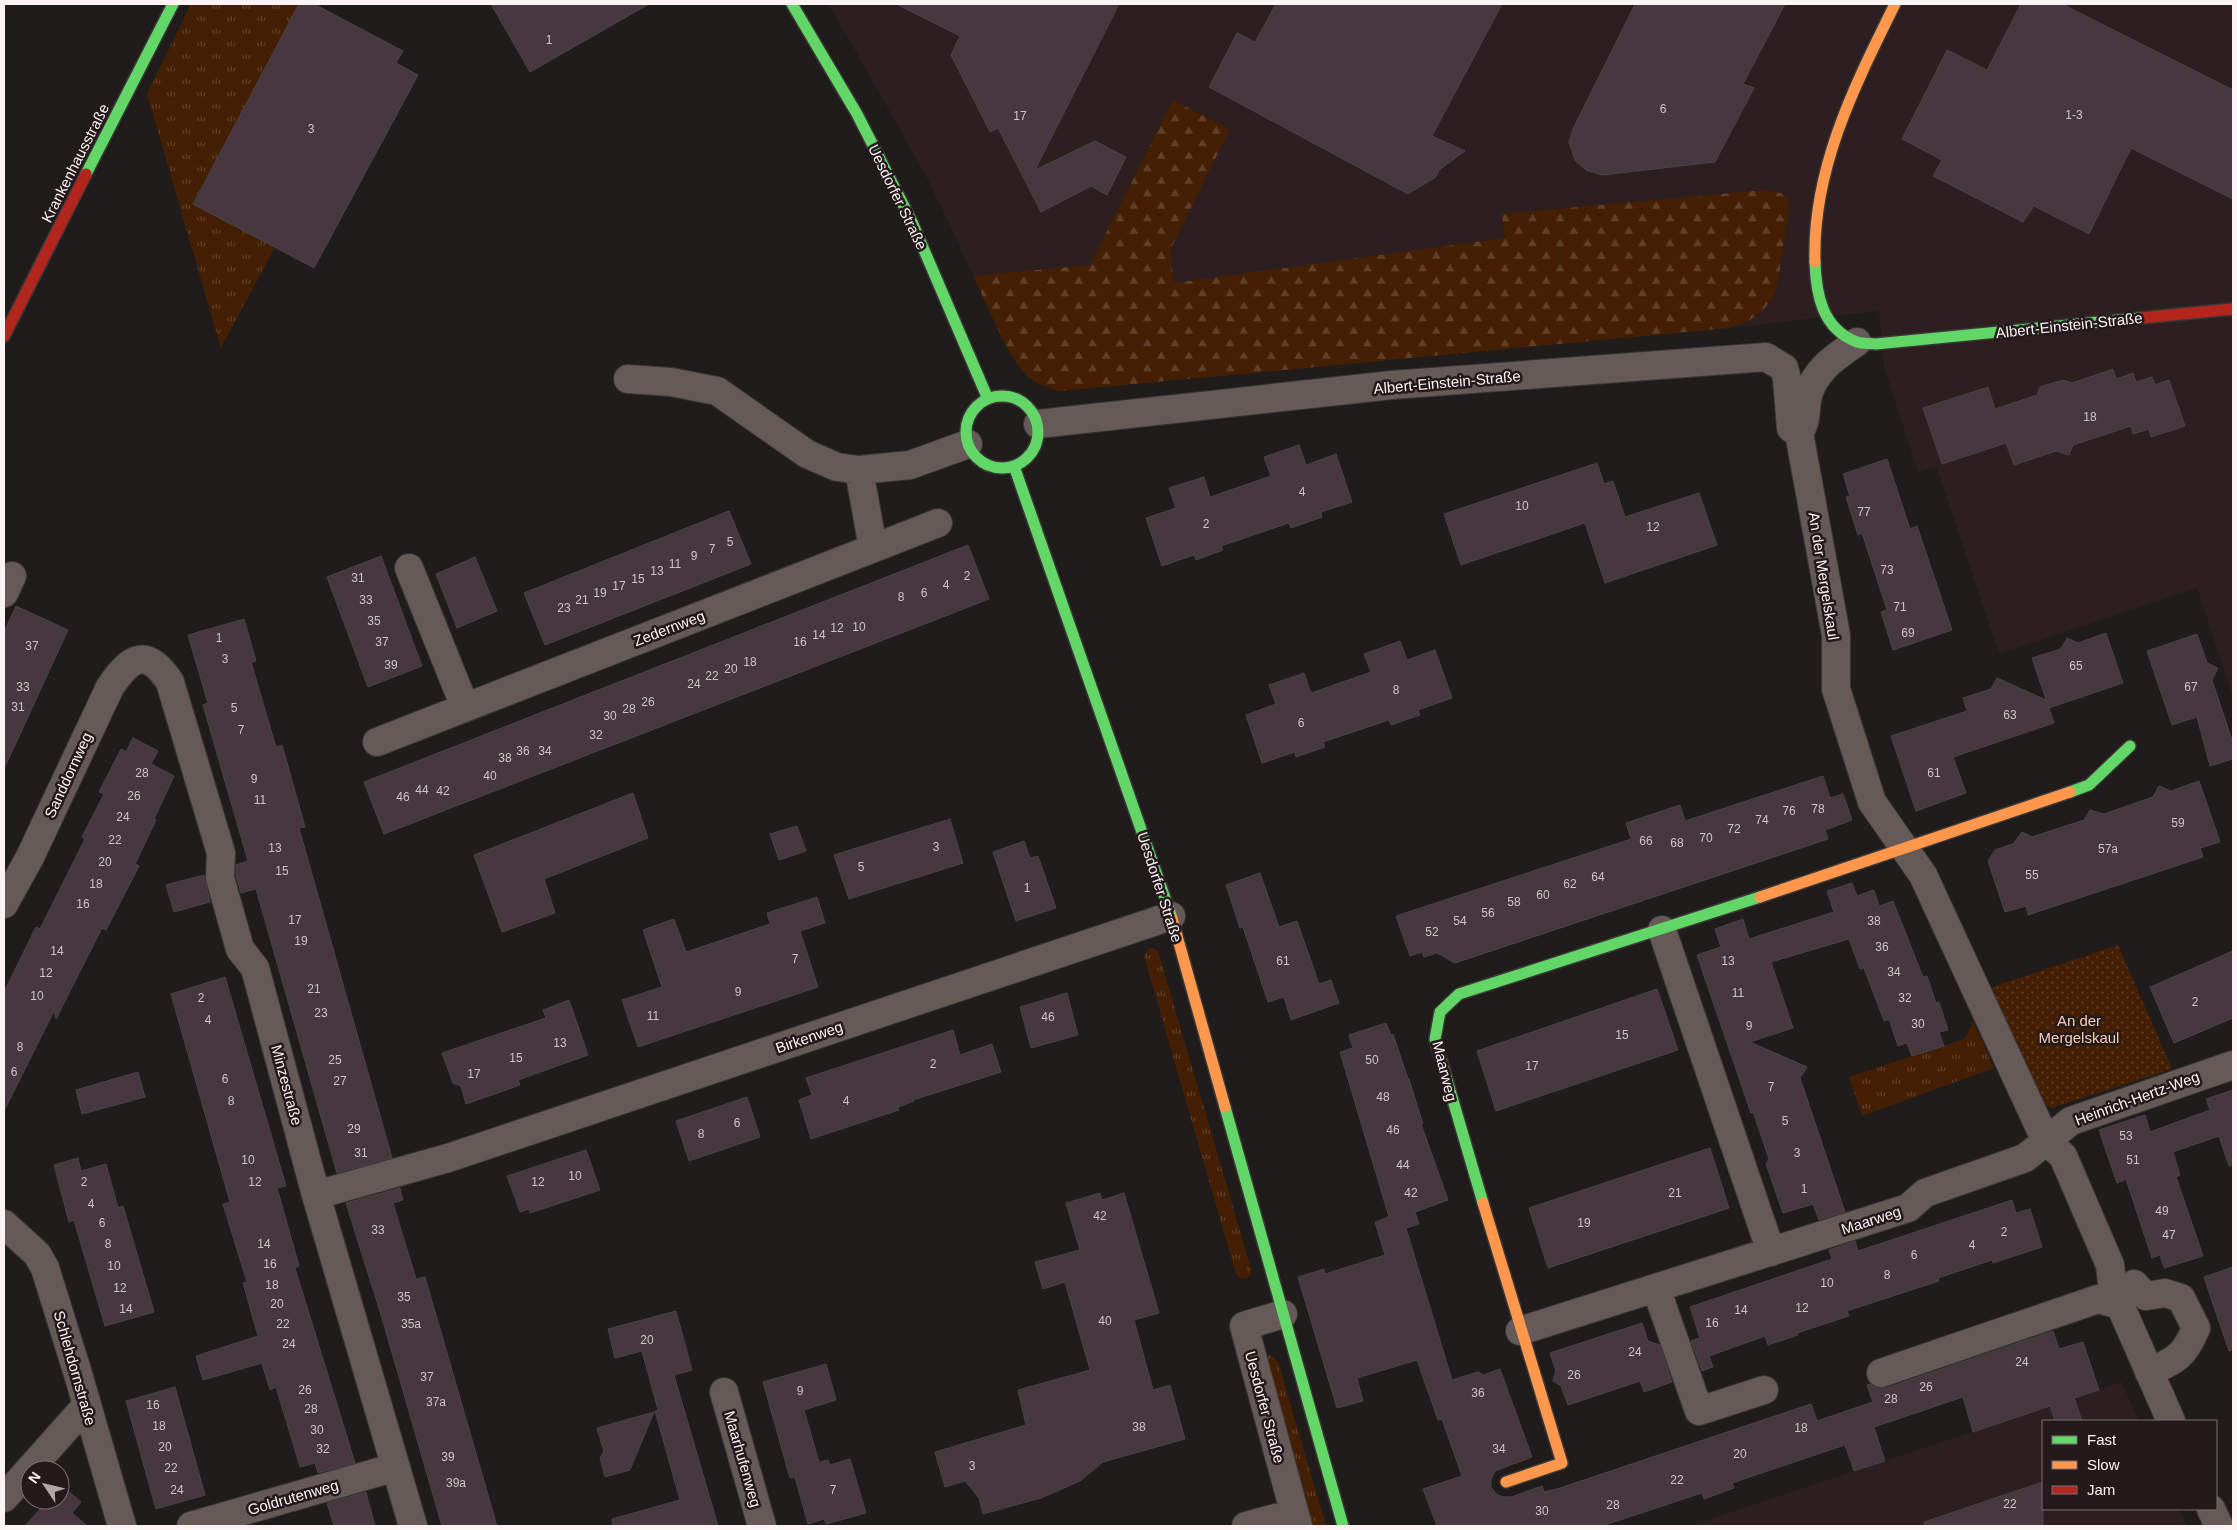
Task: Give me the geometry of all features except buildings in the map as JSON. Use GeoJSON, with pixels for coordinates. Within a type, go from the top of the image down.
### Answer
{"type":"FeatureCollection","features":[{"type":"Feature","properties":{"kind":"street","name":"Krankenhausstraße"},"geometry":{"type":"LineString","coordinates":[[4,336],[173,4]]}},
{"type":"Feature","properties":{"kind":"street","name":"Uesdorfer Straße"},"geometry":{"type":"LineString","coordinates":[[792,4],[857,114],[912,222],[988,399]]}},
{"type":"Feature","properties":{"kind":"street"},"geometry":{"type":"LineString","coordinates":[[1857,342],[1839,329],[1825,315],[1817,291],[1815,256],[1820,188],[1840,124],[1867,59],[1895,4]]}},
{"type":"Feature","properties":{"kind":"street","name":"Albert-Einstein-Straße"},"geometry":{"type":"LineString","coordinates":[[1857,342],[1876,344],[1904,342],[2233,308]]}},
{"type":"Feature","properties":{"kind":"street","name":"An der Mergelskaul"},"geometry":{"type":"LineString","coordinates":[[1857,342],[1835,357],[1821,370],[1814,381],[1807,402],[1806,421],[1799,433],[1836,635],[1836,689],[1872,802],[1922,876],[2046,1141],[2063,1156],[2110,1264],[2116,1294],[2171,1420]]}},
{"type":"Feature","properties":{"kind":"street","name":"Albert-Einstein-Straße"},"geometry":{"type":"LineString","coordinates":[[1038,424],[1392,386],[1766,358],[1784,368],[1788,379],[1790,428],[1799,433]]}},
{"type":"Feature","properties":{"kind":"street"},"geometry":{"type":"LineString","coordinates":[[628,379],[671,382],[717,391],[807,454],[837,467],[859,470],[910,465],[968,444]]}},
{"type":"Feature","properties":{"kind":"street"},"geometry":{"type":"LineString","coordinates":[[1000,396],[1013,397],[1024,403],[1033,412],[1038,424],[1038,435],[1031,454],[1024,461],[1014,466],[1005,468],[986,464],[972,452],[968,444],[967,423],[979,405],[988,399],[1000,396]]}},
{"type":"Feature","properties":{"kind":"street","name":"Uesdorfer Straße"},"geometry":{"type":"LineString","coordinates":[[1014,466],[1171,916],[1343,1526]]}},
{"type":"Feature","properties":{"kind":"street"},"geometry":{"type":"LineString","coordinates":[[859,470],[873,548]]}},
{"type":"Feature","properties":{"kind":"street","name":"Zedernweg"},"geometry":{"type":"LineString","coordinates":[[377,742],[938,522]]}},
{"type":"Feature","properties":{"kind":"street"},"geometry":{"type":"LineString","coordinates":[[409,568],[465,707]]}},
{"type":"Feature","properties":{"kind":"street","name":"Sanddornweg"},"geometry":{"type":"LineString","coordinates":[[4,904],[30,857],[110,687],[129,663],[144,659]]}},
{"type":"Feature","properties":{"kind":"street","name":"Minzestraße"},"geometry":{"type":"LineString","coordinates":[[144,659],[161,668],[170,682],[221,853],[220,878],[240,948],[254,968],[316,1195],[413,1526]]}},
{"type":"Feature","properties":{"kind":"street"},"geometry":{"type":"LineString","coordinates":[[1904,849],[2089,785],[2130,746]]}},
{"type":"Feature","properties":{"kind":"street","name":"Maarweg"},"geometry":{"type":"LineString","coordinates":[[1506,1482],[1562,1463],[1520,1331],[1435,1039],[1440,1012],[1459,994],[1662,930],[1904,849]]}},
{"type":"Feature","properties":{"kind":"street","name":"Birkenweg"},"geometry":{"type":"LineString","coordinates":[[316,1195],[448,1158],[1171,916]]}},
{"type":"Feature","properties":{"kind":"street"},"geometry":{"type":"LineString","coordinates":[[1662,930],[1772,1252]]}},
{"type":"Feature","properties":{"kind":"street","name":"Heinrich-Hertz-Weg"},"geometry":{"type":"LineString","coordinates":[[2046,1141],[2071,1121],[2233,1065]]}},
{"type":"Feature","properties":{"kind":"street","name":"Maarweg"},"geometry":{"type":"LineString","coordinates":[[1520,1331],[1908,1208],[1925,1193],[2025,1158],[2046,1141]]}},
{"type":"Feature","properties":{"kind":"street","name":"Schlehdornstraße"},"geometry":{"type":"LineString","coordinates":[[4,1224],[33,1249],[45,1268],[122,1526]]}},
{"type":"Feature","properties":{"kind":"street"},"geometry":{"type":"LineString","coordinates":[[1881,1373],[2116,1294],[2134,1284],[2146,1296],[2165,1293],[2181,1298],[2196,1328],[2188,1347],[2171,1362],[2149,1372]]}},
{"type":"Feature","properties":{"kind":"street"},"geometry":{"type":"LineString","coordinates":[[1656,1288],[1699,1411],[1764,1390]]}},
{"type":"Feature","properties":{"kind":"street","name":"Uesdorfer Straße"},"geometry":{"type":"LineString","coordinates":[[1283,1314],[1244,1326],[1296,1520]]}},
{"type":"Feature","properties":{"kind":"street","name":"Maarhufenweg"},"geometry":{"type":"LineString","coordinates":[[724,1392],[762,1526]]}},
{"type":"Feature","properties":{"kind":"street"},"geometry":{"type":"LineString","coordinates":[[4,1498],[86,1406]]}},
{"type":"Feature","properties":{"kind":"street","name":"Goldrutenweg"},"geometry":{"type":"LineString","coordinates":[[191,1526],[396,1467]]}},
{"type":"Feature","properties":{"kind":"street"},"geometry":{"type":"LineString","coordinates":[[2211,1510],[2219,1526]]}},
{"type":"Feature","properties":{"kind":"street"},"geometry":{"type":"LineString","coordinates":[[1246,1526],[1296,1520]]}},
{"type":"Feature","properties":{"kind":"shaded area"},"geometry":{"type":"Polygon","coordinates":[[[829,4],[2233,4],[2233,697],[2197,588],[1999,654],[1936,466],[1918,472],[1884,367],[1879,311],[1728,328],[1059,391],[1039,383],[1028,376],[1014,359],[926,176],[829,4]]]}},
{"type":"Feature","properties":{"kind":"shaded area"},"geometry":{"type":"Polygon","coordinates":[[[2122,1382],[2139,1420],[2042,1420],[2042,1510],[2179,1510],[2187,1526],[1689,1526],[2122,1382]]]}},
{"type":"Feature","properties":{"kind":"green space"},"geometry":{"type":"Polygon","coordinates":[[[191,4],[299,4],[193,203],[275,247],[221,348],[147,94],[191,4]]]}},
{"type":"Feature","properties":{"kind":"green space"},"geometry":{"type":"Polygon","coordinates":[[[1173,100],[1230,129],[1170,250],[1174,283],[1505,238],[1502,214],[1764,190],[1781,193],[1790,202],[1777,287],[1764,309],[1752,319],[1728,328],[1059,391],[1038,383],[1027,376],[1012,356],[973,276],[1090,265],[1173,100]]]}},
{"type":"Feature","properties":{"kind":"green space","name":"An der Mergelskaul"},"geometry":{"type":"Polygon","coordinates":[[[2118,945],[2172,1069],[2051,1108],[2030,1094],[1984,990],[2118,945]]]}},
{"type":"Feature","properties":{"kind":"green space"},"geometry":{"type":"Polygon","coordinates":[[[1149,948],[1154,948],[1158,951],[1251,1269],[1251,1275],[1246,1278],[1240,1278],[1236,1274],[1144,956],[1149,948]]]}},
{"type":"Feature","properties":{"kind":"green space"},"geometry":{"type":"Polygon","coordinates":[[[1973,1021],[1994,1068],[1862,1116],[1849,1077],[1965,1039],[1973,1021]]]}},
{"type":"Feature","properties":{"kind":"green space"},"geometry":{"type":"Polygon","coordinates":[[[1266,1355],[1272,1356],[1278,1362],[1326,1526],[1309,1526],[1264,1357],[1266,1355]]]}},
{"type":"Feature","properties":{"kind":"traffic: fast"},"geometry":{"type":"LineString","coordinates":[[86,174],[173,4]]}},
{"type":"Feature","properties":{"kind":"traffic: fast"},"geometry":{"type":"LineString","coordinates":[[792,4],[857,114],[912,222],[988,399]]}},
{"type":"Feature","properties":{"kind":"traffic: fast"},"geometry":{"type":"LineString","coordinates":[[1815,262],[1817,286],[1823,309],[1836,329],[1859,343],[1876,344],[2140,318]]}},
{"type":"Feature","properties":{"kind":"traffic: fast"},"geometry":{"type":"LineString","coordinates":[[1002,396],[1022,402],[1032,412],[1038,432],[1032,452],[1022,462],[1002,468],[982,462],[972,452],[966,432],[972,412],[982,402],[1002,396]]}},
{"type":"Feature","properties":{"kind":"traffic: fast"},"geometry":{"type":"LineString","coordinates":[[1014,466],[1172,918]]}},
{"type":"Feature","properties":{"kind":"traffic: fast"},"geometry":{"type":"LineString","coordinates":[[2070,792],[2089,785],[2130,746]]}},
{"type":"Feature","properties":{"kind":"traffic: fast"},"geometry":{"type":"LineString","coordinates":[[1483,1203],[1435,1039],[1440,1012],[1459,994],[1760,897]]}},
{"type":"Feature","properties":{"kind":"traffic: fast"},"geometry":{"type":"LineString","coordinates":[[1225,1107],[1343,1526]]}},
{"type":"Feature","properties":{"kind":"traffic: slow"},"geometry":{"type":"LineString","coordinates":[[1815,262],[1816,228],[1828,161],[1851,97],[1895,4]]}},
{"type":"Feature","properties":{"kind":"traffic: slow"},"geometry":{"type":"LineString","coordinates":[[1760,897],[2070,792]]}},
{"type":"Feature","properties":{"kind":"traffic: slow"},"geometry":{"type":"LineString","coordinates":[[1172,918],[1225,1107]]}},
{"type":"Feature","properties":{"kind":"traffic: slow"},"geometry":{"type":"LineString","coordinates":[[1483,1203],[1562,1463],[1506,1482]]}},
{"type":"Feature","properties":{"kind":"traffic: jam"},"geometry":{"type":"LineString","coordinates":[[4,336],[86,174]]}},
{"type":"Feature","properties":{"kind":"traffic: jam"},"geometry":{"type":"LineString","coordinates":[[2140,318],[2233,309]]}}]}
